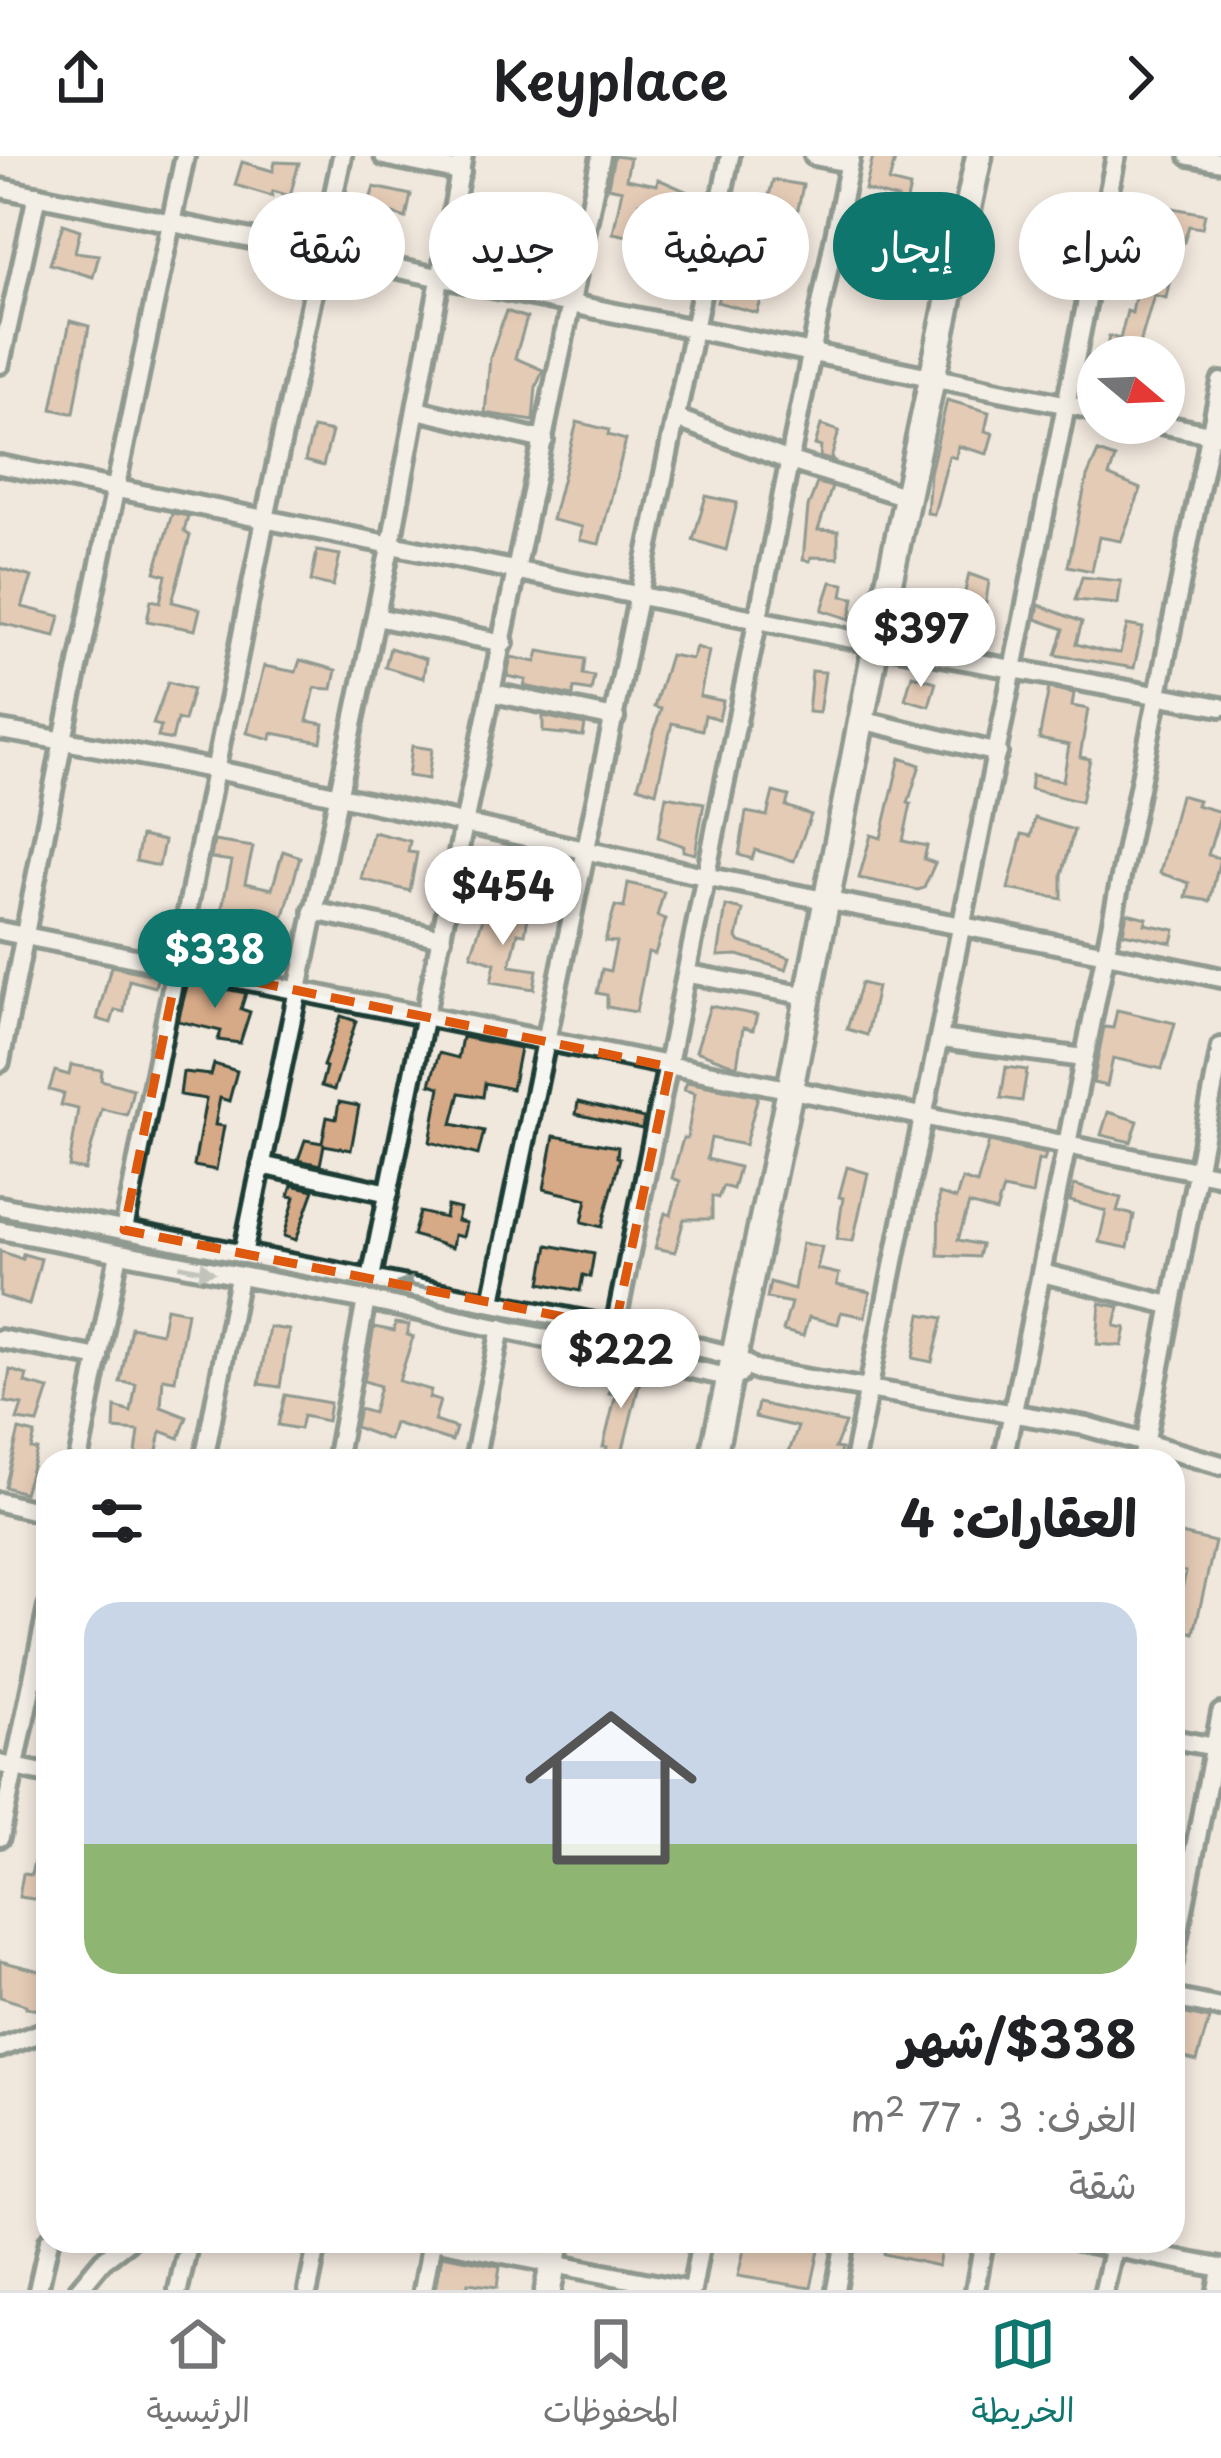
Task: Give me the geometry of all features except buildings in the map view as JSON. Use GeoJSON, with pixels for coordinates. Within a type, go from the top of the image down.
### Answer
{"type":"FeatureCollection","features":[{"type":"Feature","properties":{"kind":"street"},"geometry":{"type":"LineString","coordinates":[[0,1062],[62,740],[185,156]]}},
{"type":"Feature","properties":{"kind":"street"},"geometry":{"type":"LineString","coordinates":[[335,192],[342,156]]}},
{"type":"Feature","properties":{"kind":"street"},"geometry":{"type":"LineString","coordinates":[[384,156],[462,164]]}},
{"type":"Feature","properties":{"kind":"street"},"geometry":{"type":"LineString","coordinates":[[370,1278],[601,156]]}},
{"type":"Feature","properties":{"kind":"street"},"geometry":{"type":"LineString","coordinates":[[492,1301],[730,156]]}},
{"type":"Feature","properties":{"kind":"street"},"geometry":{"type":"LineString","coordinates":[[615,1327],[850,159],[814,156]]}},
{"type":"Feature","properties":{"kind":"street"},"geometry":{"type":"LineString","coordinates":[[714,1449],[979,156]]}},
{"type":"Feature","properties":{"kind":"street"},"geometry":{"type":"LineString","coordinates":[[856,1449],[1116,156]]}},
{"type":"Feature","properties":{"kind":"street"},"geometry":{"type":"LineString","coordinates":[[1189,156],[1221,162]]}},
{"type":"Feature","properties":{"kind":"street"},"geometry":{"type":"LineString","coordinates":[[0,188],[248,239]]}},
{"type":"Feature","properties":{"kind":"street"},"geometry":{"type":"LineString","coordinates":[[0,364],[37,195]]}},
{"type":"Feature","properties":{"kind":"street"},"geometry":{"type":"LineString","coordinates":[[124,1230],[312,300]]}},
{"type":"Feature","properties":{"kind":"street"},"geometry":{"type":"LineString","coordinates":[[243,1254],[438,300]]}},
{"type":"Feature","properties":{"kind":"street"},"geometry":{"type":"LineString","coordinates":[[544,300],[1077,407]]}},
{"type":"Feature","properties":{"kind":"street"},"geometry":{"type":"LineString","coordinates":[[1006,1449],[1158,695],[1216,435],[1221,382]]}},
{"type":"Feature","properties":{"kind":"street"},"geometry":{"type":"LineString","coordinates":[[417,410],[544,440]]}},
{"type":"Feature","properties":{"kind":"street"},"geometry":{"type":"LineString","coordinates":[[679,419],[787,460],[907,497]]}},
{"type":"Feature","properties":{"kind":"street"},"geometry":{"type":"LineString","coordinates":[[1185,429],[1216,435]]}},
{"type":"Feature","properties":{"kind":"street"},"geometry":{"type":"LineString","coordinates":[[0,465],[876,644],[1221,707]]}},
{"type":"Feature","properties":{"kind":"street"},"geometry":{"type":"LineString","coordinates":[[376,617],[504,643]]}},
{"type":"Feature","properties":{"kind":"street"},"geometry":{"type":"LineString","coordinates":[[494,693],[615,718]]}},
{"type":"Feature","properties":{"kind":"street"},"geometry":{"type":"LineString","coordinates":[[861,720],[998,753]]}},
{"type":"Feature","properties":{"kind":"street"},"geometry":{"type":"LineString","coordinates":[[0,730],[217,771],[826,902],[1106,952],[1221,978]]}},
{"type":"Feature","properties":{"kind":"street"},"geometry":{"type":"LineString","coordinates":[[313,911],[442,938]]}},
{"type":"Feature","properties":{"kind":"street"},"geometry":{"type":"LineString","coordinates":[[0,931],[1221,1176]]}},
{"type":"Feature","properties":{"kind":"street"},"geometry":{"type":"LineString","coordinates":[[688,974],[808,996]]}},
{"type":"Feature","properties":{"kind":"street"},"geometry":{"type":"LineString","coordinates":[[941,1039],[1084,1058]]}},
{"type":"Feature","properties":{"kind":"street"},"geometry":{"type":"LineString","coordinates":[[1145,1449],[1221,1047]]}},
{"type":"Feature","properties":{"kind":"street"},"geometry":{"type":"LineString","coordinates":[[260,1165],[388,1193]]}},
{"type":"Feature","properties":{"kind":"street"},"geometry":{"type":"LineString","coordinates":[[0,1206],[615,1327],[731,1366]]}},
{"type":"Feature","properties":{"kind":"street"},"geometry":{"type":"LineString","coordinates":[[0,1230],[500,1328],[1086,1426],[1137,1449]]}},
{"type":"Feature","properties":{"kind":"street"},"geometry":{"type":"LineString","coordinates":[[80,1449],[119,1253]]}},
{"type":"Feature","properties":{"kind":"street"},"geometry":{"type":"LineString","coordinates":[[1042,1273],[1170,1305]]}},
{"type":"Feature","properties":{"kind":"street"},"geometry":{"type":"LineString","coordinates":[[206,1449],[238,1277]]}},
{"type":"Feature","properties":{"kind":"street"},"geometry":{"type":"LineString","coordinates":[[338,1449],[366,1300]]}},
{"type":"Feature","properties":{"kind":"street"},"geometry":{"type":"LineString","coordinates":[[476,1449],[500,1328]]}},
{"type":"Feature","properties":{"kind":"street"},"geometry":{"type":"LineString","coordinates":[[0,1339],[98,1358]]}},
{"type":"Feature","properties":{"kind":"street"},"geometry":{"type":"LineString","coordinates":[[1185,1459],[1221,1465]]}},
{"type":"Feature","properties":{"kind":"street"},"geometry":{"type":"LineString","coordinates":[[0,1502],[36,1511]]}},
{"type":"Feature","properties":{"kind":"street"},"geometry":{"type":"LineString","coordinates":[[0,1837],[8,1765],[36,1654]]}},
{"type":"Feature","properties":{"kind":"street"},"geometry":{"type":"LineString","coordinates":[[1185,1905],[1221,1713]]}},
{"type":"Feature","properties":{"kind":"street"},"geometry":{"type":"LineString","coordinates":[[1185,1741],[1218,1748]]}},
{"type":"Feature","properties":{"kind":"street"},"geometry":{"type":"LineString","coordinates":[[1185,2000],[1221,2008]]}},
{"type":"Feature","properties":{"kind":"street"},"geometry":{"type":"LineString","coordinates":[[0,2048],[36,2034]]}},
{"type":"Feature","properties":{"kind":"street"},"geometry":{"type":"LineString","coordinates":[[38,2290],[46,2253]]}},
{"type":"Feature","properties":{"kind":"street"},"geometry":{"type":"LineString","coordinates":[[78,2290],[113,2253]]}},
{"type":"Feature","properties":{"kind":"street"},"geometry":{"type":"LineString","coordinates":[[178,2290],[186,2253]]}},
{"type":"Feature","properties":{"kind":"street"},"geometry":{"type":"LineString","coordinates":[[308,2290],[316,2253]]}},
{"type":"Feature","properties":{"kind":"street"},"geometry":{"type":"LineString","coordinates":[[423,2290],[432,2253]]}},
{"type":"Feature","properties":{"kind":"street"},"geometry":{"type":"LineString","coordinates":[[548,2290],[555,2253]]}},
{"type":"Feature","properties":{"kind":"street"},"geometry":{"type":"LineString","coordinates":[[558,2253],[688,2290],[698,2253]]}},
{"type":"Feature","properties":{"kind":"street"},"geometry":{"type":"LineString","coordinates":[[836,2290],[843,2253]]}},
{"type":"Feature","properties":{"kind":"street"},"geometry":{"type":"LineString","coordinates":[[975,2290],[983,2253]]}},
{"type":"Feature","properties":{"kind":"street"},"geometry":{"type":"LineString","coordinates":[[1104,2290],[1112,2253]]}},
{"type":"Feature","properties":{"kind":"street"},"geometry":{"type":"LineString","coordinates":[[1150,2253],[1221,2269],[1216,2290]]}},
{"type":"Feature","properties":{"kind":"highlighted area"},"geometry":{"type":"Polygon","coordinates":[[[178,966],[670,1067],[615,1327],[124,1230],[178,966]]]}}]}
